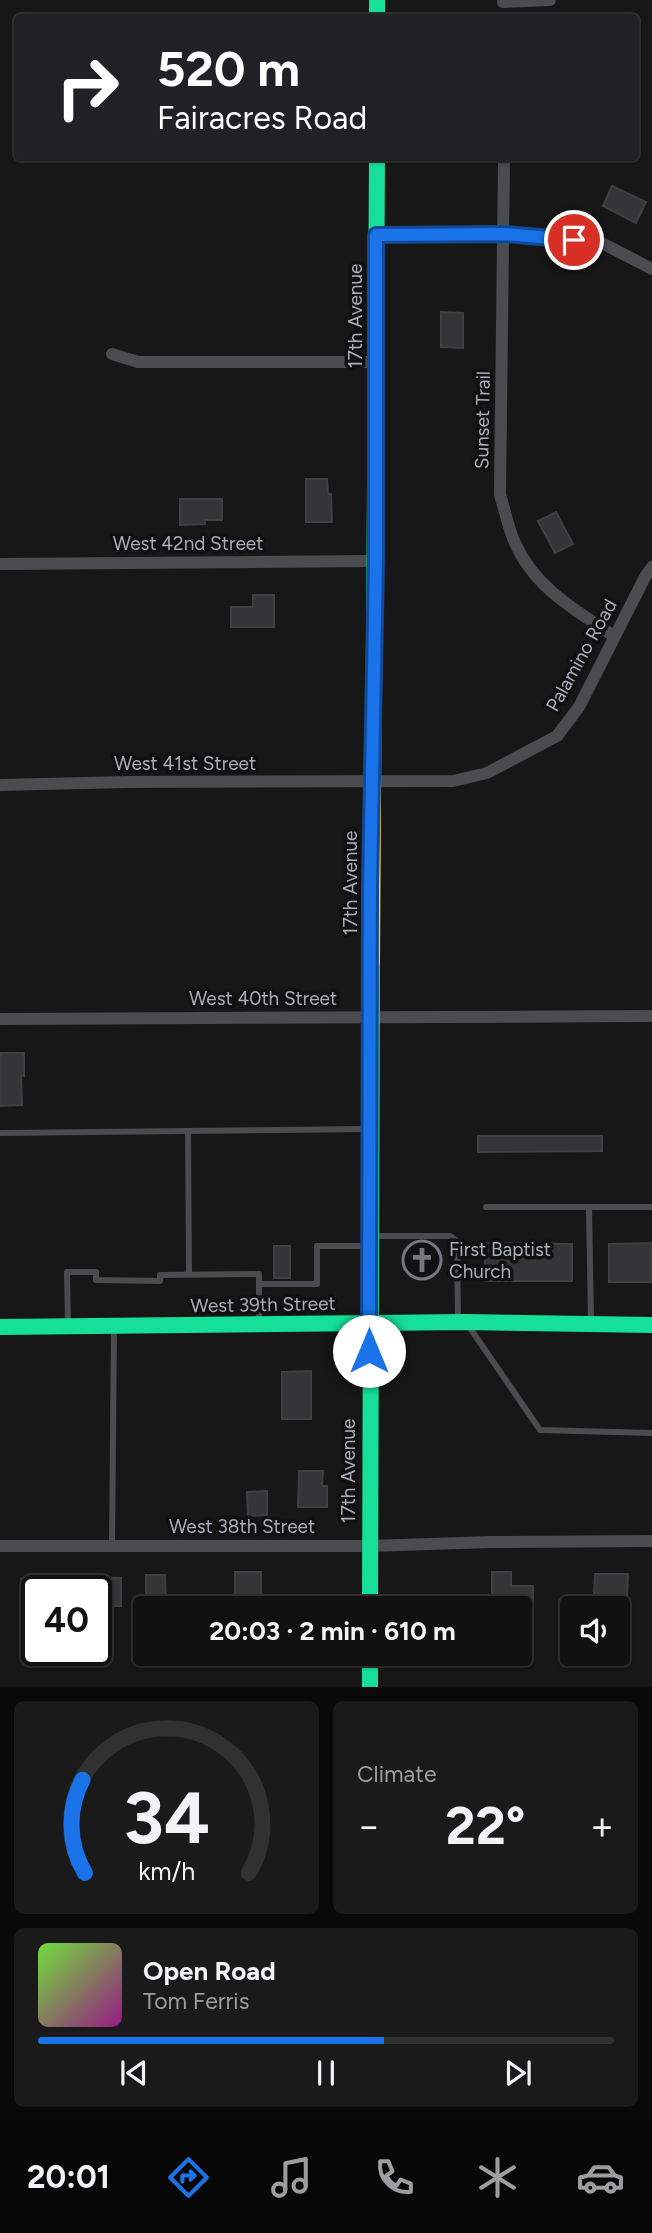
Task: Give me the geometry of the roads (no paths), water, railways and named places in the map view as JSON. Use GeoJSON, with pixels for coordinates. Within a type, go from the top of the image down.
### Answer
{"type":"FeatureCollection","features":[{"type":"Feature","properties":{"kind":"main road","name":"17th Avenue"},"geometry":{"type":"LineString","coordinates":[[370,1596],[369,1129],[371,781],[376,561],[377,161]]}},
{"type":"Feature","properties":{"kind":"main road","name":"West 39th Street"},"geometry":{"type":"LineString","coordinates":[[0,1328],[462,1323],[652,1325]]}},
{"type":"Feature","properties":{"kind":"main road"},"geometry":{"type":"LineString","coordinates":[[370,1666],[370,1687]]}},
{"type":"Feature","properties":{"kind":"street"},"geometry":{"type":"LineString","coordinates":[[503,1],[550,0]]}},
{"type":"Feature","properties":{"kind":"street","name":"Sunset Trail"},"geometry":{"type":"LineString","coordinates":[[504,161],[500,495],[514,543],[540,583],[574,610],[614,636]]}},
{"type":"Feature","properties":{"kind":"street"},"geometry":{"type":"LineString","coordinates":[[376,235],[505,234],[598,242],[651,266]]}},
{"type":"Feature","properties":{"kind":"street"},"geometry":{"type":"LineString","coordinates":[[112,354],[138,362],[376,362]]}},
{"type":"Feature","properties":{"kind":"street","name":"West 42nd Street"},"geometry":{"type":"LineString","coordinates":[[0,564],[376,561]]}},
{"type":"Feature","properties":{"kind":"street","name":"Palamino Road"},"geometry":{"type":"LineString","coordinates":[[371,781],[453,781],[487,773],[557,736],[579,707],[652,567]]}},
{"type":"Feature","properties":{"kind":"street","name":"West 41st Street"},"geometry":{"type":"LineString","coordinates":[[0,785],[371,781]]}},
{"type":"Feature","properties":{"kind":"street","name":"West 40th Street"},"geometry":{"type":"LineString","coordinates":[[0,1019],[652,1016]]}},
{"type":"Feature","properties":{"kind":"street","name":"West 38th Street"},"geometry":{"type":"LineString","coordinates":[[0,1546],[369,1546],[652,1541]]}},
{"type":"Feature","properties":{"kind":"lane"},"geometry":{"type":"LineString","coordinates":[[0,1133],[369,1129]]}},
{"type":"Feature","properties":{"kind":"lane"},"geometry":{"type":"LineString","coordinates":[[188,1131],[189,1274]]}},
{"type":"Feature","properties":{"kind":"lane"},"geometry":{"type":"LineString","coordinates":[[486,1207],[652,1207]]}},
{"type":"Feature","properties":{"kind":"lane"},"geometry":{"type":"LineString","coordinates":[[589,1207],[591,1325]]}},
{"type":"Feature","properties":{"kind":"lane"},"geometry":{"type":"LineString","coordinates":[[259,1284],[317,1284],[317,1246],[450,1236],[457,1241],[462,1323],[540,1430],[652,1433]]}},
{"type":"Feature","properties":{"kind":"lane"},"geometry":{"type":"LineString","coordinates":[[68,1327],[67,1272],[96,1272],[96,1280],[160,1281],[160,1275],[259,1274],[260,1325]]}},
{"type":"Feature","properties":{"kind":"lane"},"geometry":{"type":"LineString","coordinates":[[112,1545],[114,1326]]}},
{"type":"Feature","properties":{"kind":"place","name":"First Baptist Church"},"geometry":{"type":"Point","coordinates":[422,1260]}}]}
